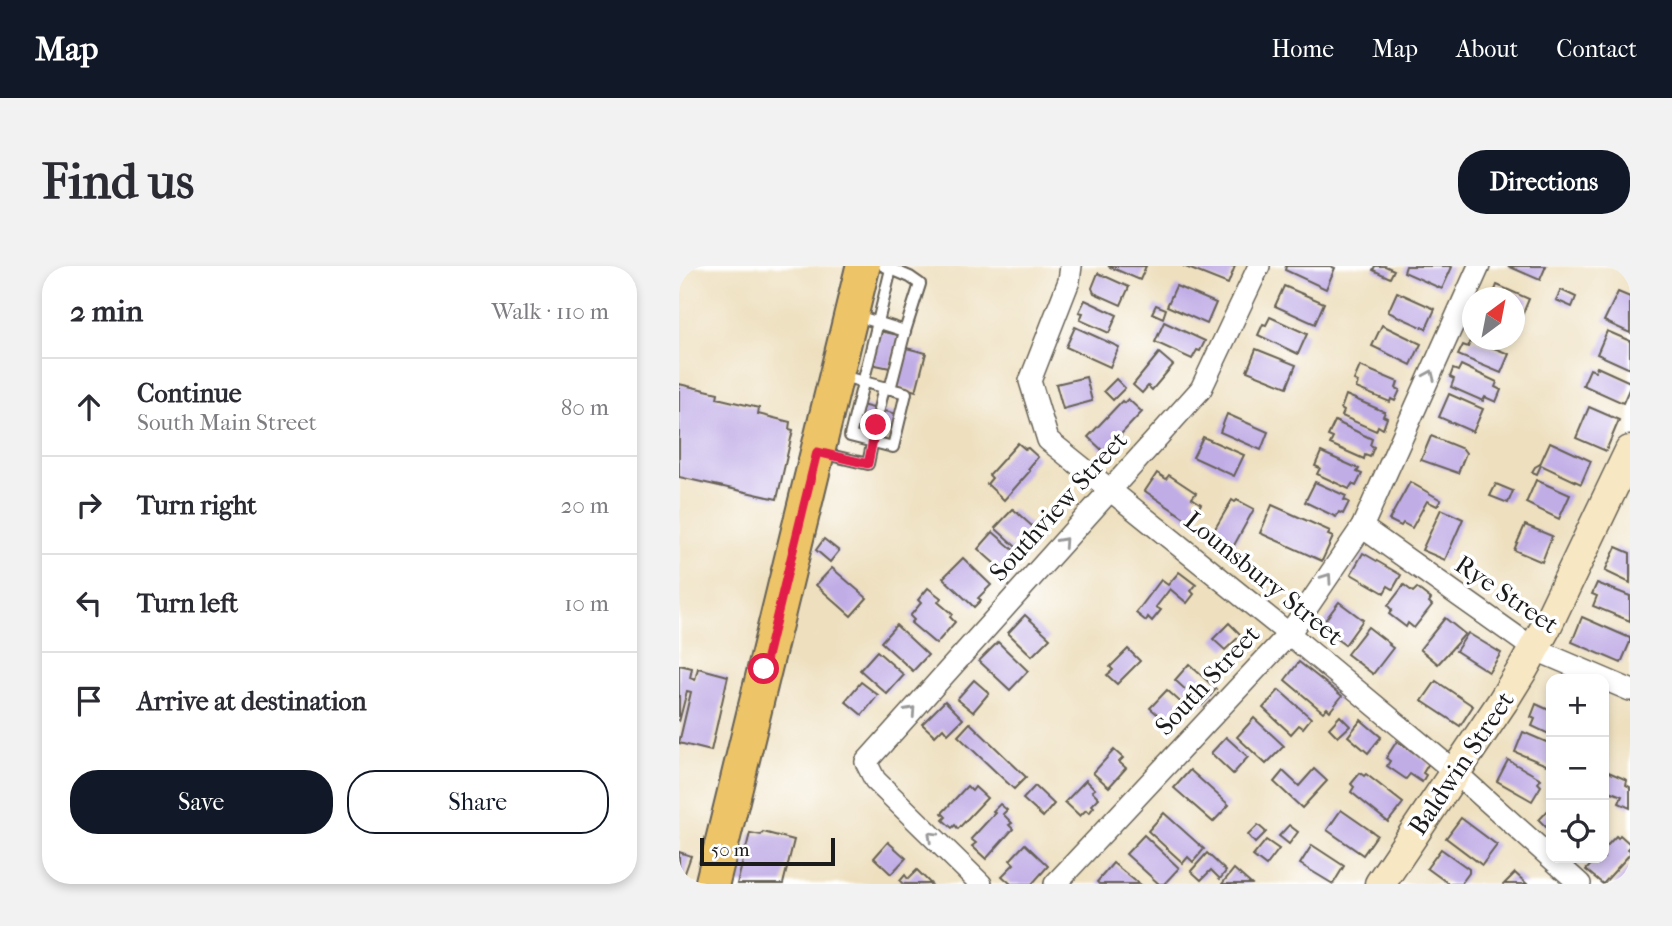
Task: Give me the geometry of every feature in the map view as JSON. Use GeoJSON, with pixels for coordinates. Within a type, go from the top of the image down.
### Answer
{"type":"FeatureCollection","features":[{"type":"Feature","properties":{"kind":"main road"},"geometry":{"type":"LineString","coordinates":[[712,884],[817,452],[849,378],[879,267]]}},
{"type":"Feature","properties":{"kind":"main road","name":"Baldwin Street"},"geometry":{"type":"LineString","coordinates":[[1380,884],[1503,701],[1534,649],[1630,451]]}},
{"type":"Feature","properties":{"kind":"street","name":"Lounsbury Street"},"geometry":{"type":"LineString","coordinates":[[1071,266],[1069,281],[1030,381],[1048,440],[1455,772],[1580,884]]}},
{"type":"Feature","properties":{"kind":"street","name":"Southview Street"},"geometry":{"type":"LineString","coordinates":[[981,884],[875,780],[866,762],[1201,389],[1259,266]]}},
{"type":"Feature","properties":{"kind":"street","name":"South Street"},"geometry":{"type":"LineString","coordinates":[[1055,884],[1289,634],[1362,527],[1479,266]]}},
{"type":"Feature","properties":{"kind":"street","name":"Rye Street"},"geometry":{"type":"LineString","coordinates":[[1362,527],[1534,649],[1630,690]]}},
{"type":"Feature","properties":{"kind":"lane"},"geometry":{"type":"LineString","coordinates":[[879,267],[911,277],[921,284],[879,410]]}},
{"type":"Feature","properties":{"kind":"lane"},"geometry":{"type":"LineString","coordinates":[[865,318],[905,331]]}},
{"type":"Feature","properties":{"kind":"lane"},"geometry":{"type":"LineString","coordinates":[[849,378],[887,388],[906,393],[893,447],[850,436],[849,378]]}},
{"type":"Feature","properties":{"kind":"lane"},"geometry":{"type":"LineString","coordinates":[[817,452],[868,464],[876,425]]}},
{"type":"Feature","properties":{"kind":"building"},"geometry":{"type":"Polygon","coordinates":[[[1108,266],[1146,266],[1140,280],[1108,266]]]}},
{"type":"Feature","properties":{"kind":"building"},"geometry":{"type":"Polygon","coordinates":[[[1183,266],[1235,266],[1228,284],[1183,266]]]}},
{"type":"Feature","properties":{"kind":"building"},"geometry":{"type":"Polygon","coordinates":[[[1286,266],[1335,268],[1326,289],[1285,270],[1286,266]]]}},
{"type":"Feature","properties":{"kind":"building"},"geometry":{"type":"Polygon","coordinates":[[[1375,266],[1394,270],[1390,278],[1373,270],[1375,266]]]}},
{"type":"Feature","properties":{"kind":"building"},"geometry":{"type":"Polygon","coordinates":[[[1406,266],[1452,267],[1442,289],[1404,272],[1406,266]]]}},
{"type":"Feature","properties":{"kind":"building"},"geometry":{"type":"Polygon","coordinates":[[[1508,266],[1546,266],[1540,280],[1508,266]]]}},
{"type":"Feature","properties":{"kind":"building"},"geometry":{"type":"Polygon","coordinates":[[[1098,273],[1129,287],[1121,305],[1094,293],[1092,288],[1098,273]]]}},
{"type":"Feature","properties":{"kind":"building"},"geometry":{"type":"Polygon","coordinates":[[[1176,286],[1216,303],[1207,324],[1167,306],[1176,286]]]}},
{"type":"Feature","properties":{"kind":"building"},"geometry":{"type":"Polygon","coordinates":[[[1284,286],[1324,303],[1315,324],[1275,306],[1284,286]]]}},
{"type":"Feature","properties":{"kind":"building"},"geometry":{"type":"Polygon","coordinates":[[[1561,290],[1576,297],[1572,307],[1556,300],[1561,290]]]}},
{"type":"Feature","properties":{"kind":"building"},"geometry":{"type":"Polygon","coordinates":[[[1397,292],[1435,309],[1426,329],[1388,312],[1397,292]]]}},
{"type":"Feature","properties":{"kind":"building"},"geometry":{"type":"Polygon","coordinates":[[[1618,292],[1630,297],[1630,333],[1604,321],[1618,292]]]}},
{"type":"Feature","properties":{"kind":"building"},"geometry":{"type":"Polygon","coordinates":[[[1085,300],[1117,315],[1109,333],[1080,320],[1083,313],[1079,312],[1085,300]]]}},
{"type":"Feature","properties":{"kind":"building"},"geometry":{"type":"Polygon","coordinates":[[[1156,305],[1166,309],[1163,318],[1152,313],[1156,305]]]}},
{"type":"Feature","properties":{"kind":"building"},"geometry":{"type":"Polygon","coordinates":[[[1270,317],[1307,334],[1298,354],[1258,335],[1270,317]]]}},
{"type":"Feature","properties":{"kind":"building"},"geometry":{"type":"Polygon","coordinates":[[[1164,322],[1205,341],[1192,359],[1155,342],[1164,322]]]}},
{"type":"Feature","properties":{"kind":"building"},"geometry":{"type":"Polygon","coordinates":[[[1382,325],[1421,344],[1411,365],[1372,346],[1382,325]]]}},
{"type":"Feature","properties":{"kind":"building"},"geometry":{"type":"Polygon","coordinates":[[[1075,327],[1119,347],[1110,367],[1066,347],[1075,327]]]}},
{"type":"Feature","properties":{"kind":"building"},"geometry":{"type":"Polygon","coordinates":[[[879,331],[899,335],[890,368],[871,364],[879,331]]]}},
{"type":"Feature","properties":{"kind":"building"},"geometry":{"type":"Polygon","coordinates":[[[1607,331],[1630,341],[1630,369],[1597,354],[1607,331]]]}},
{"type":"Feature","properties":{"kind":"building"},"geometry":{"type":"Polygon","coordinates":[[[902,347],[926,353],[916,391],[893,385],[902,347]]]}},
{"type":"Feature","properties":{"kind":"building"},"geometry":{"type":"Polygon","coordinates":[[[1462,347],[1462,350],[1499,350],[1509,354],[1501,373],[1458,355],[1462,347]]]}},
{"type":"Feature","properties":{"kind":"building"},"geometry":{"type":"Polygon","coordinates":[[[1256,349],[1296,365],[1287,387],[1247,371],[1256,349]]]}},
{"type":"Feature","properties":{"kind":"building"},"geometry":{"type":"Polygon","coordinates":[[[1159,353],[1173,365],[1152,390],[1148,386],[1142,393],[1133,385],[1159,353]]]}},
{"type":"Feature","properties":{"kind":"building"},"geometry":{"type":"Polygon","coordinates":[[[1461,365],[1497,382],[1495,387],[1501,390],[1496,402],[1485,397],[1483,401],[1451,387],[1453,369],[1458,371],[1461,365]]]}},
{"type":"Feature","properties":{"kind":"building"},"geometry":{"type":"Polygon","coordinates":[[[1360,366],[1398,382],[1396,388],[1400,390],[1395,401],[1391,399],[1390,402],[1356,388],[1358,382],[1354,380],[1360,366]]]}},
{"type":"Feature","properties":{"kind":"building"},"geometry":{"type":"Polygon","coordinates":[[[1597,367],[1630,382],[1623,403],[1583,385],[1590,369],[1595,371],[1597,367]]]}},
{"type":"Feature","properties":{"kind":"building"},"geometry":{"type":"Polygon","coordinates":[[[1086,377],[1092,401],[1063,409],[1056,384],[1086,377]]]}},
{"type":"Feature","properties":{"kind":"building"},"geometry":{"type":"Polygon","coordinates":[[[1116,379],[1125,388],[1113,400],[1104,391],[1116,379]]]}},
{"type":"Feature","properties":{"kind":"building"},"geometry":{"type":"Polygon","coordinates":[[[679,384],[718,393],[717,398],[759,408],[758,414],[790,422],[789,429],[793,430],[777,499],[679,477],[679,384]]]}},
{"type":"Feature","properties":{"kind":"building"},"geometry":{"type":"Polygon","coordinates":[[[1449,394],[1483,409],[1473,432],[1439,417],[1449,394]]]}},
{"type":"Feature","properties":{"kind":"building"},"geometry":{"type":"Polygon","coordinates":[[[1346,395],[1385,412],[1383,416],[1387,418],[1383,429],[1378,426],[1376,431],[1342,416],[1344,411],[1341,409],[1346,395]]]}},
{"type":"Feature","properties":{"kind":"building"},"geometry":{"type":"Polygon","coordinates":[[[1128,399],[1142,412],[1104,452],[1088,437],[1122,401],[1124,403],[1128,399]]]}},
{"type":"Feature","properties":{"kind":"building"},"geometry":{"type":"Polygon","coordinates":[[[861,405],[897,414],[893,429],[857,420],[861,405]]]}},
{"type":"Feature","properties":{"kind":"building"},"geometry":{"type":"Polygon","coordinates":[[[1589,407],[1619,420],[1606,451],[1576,438],[1589,407]]]}},
{"type":"Feature","properties":{"kind":"building"},"geometry":{"type":"Polygon","coordinates":[[[1227,414],[1268,432],[1261,450],[1220,432],[1227,414]]]}},
{"type":"Feature","properties":{"kind":"building"},"geometry":{"type":"Polygon","coordinates":[[[1335,421],[1372,439],[1370,445],[1374,447],[1370,457],[1365,455],[1364,459],[1330,444],[1333,438],[1328,436],[1335,421]]]}},
{"type":"Feature","properties":{"kind":"building"},"geometry":{"type":"Polygon","coordinates":[[[1431,436],[1463,449],[1466,453],[1458,473],[1421,460],[1431,436]]]}},
{"type":"Feature","properties":{"kind":"building"},"geometry":{"type":"Polygon","coordinates":[[[1203,437],[1244,455],[1234,476],[1193,457],[1203,437]]]}},
{"type":"Feature","properties":{"kind":"building"},"geometry":{"type":"Polygon","coordinates":[[[1550,442],[1591,461],[1581,484],[1541,465],[1537,474],[1532,472],[1540,464],[1550,442]]]}},
{"type":"Feature","properties":{"kind":"building"},"geometry":{"type":"Polygon","coordinates":[[[1018,443],[1038,457],[1028,469],[1030,471],[1004,500],[987,484],[992,478],[989,475],[1018,443]]]}},
{"type":"Feature","properties":{"kind":"building"},"geometry":{"type":"Polygon","coordinates":[[[1321,452],[1359,469],[1357,472],[1362,474],[1356,486],[1352,484],[1349,489],[1317,474],[1320,468],[1315,466],[1321,452]]]}},
{"type":"Feature","properties":{"kind":"building"},"geometry":{"type":"Polygon","coordinates":[[[1157,473],[1166,479],[1169,475],[1196,493],[1192,498],[1201,504],[1189,521],[1145,491],[1157,473]]]}},
{"type":"Feature","properties":{"kind":"building"},"geometry":{"type":"Polygon","coordinates":[[[1536,480],[1570,495],[1559,519],[1526,503],[1536,480]]]}},
{"type":"Feature","properties":{"kind":"building"},"geometry":{"type":"Polygon","coordinates":[[[1315,482],[1346,496],[1344,500],[1349,502],[1343,514],[1339,512],[1336,517],[1305,502],[1315,482]]]}},
{"type":"Feature","properties":{"kind":"building"},"geometry":{"type":"Polygon","coordinates":[[[1410,482],[1441,500],[1437,506],[1427,501],[1412,528],[1389,520],[1410,482]]]}},
{"type":"Feature","properties":{"kind":"building"},"geometry":{"type":"Polygon","coordinates":[[[1496,484],[1513,491],[1508,503],[1490,496],[1496,484]]]}},
{"type":"Feature","properties":{"kind":"building"},"geometry":{"type":"Polygon","coordinates":[[[1232,500],[1254,509],[1232,549],[1210,537],[1232,500]]]}},
{"type":"Feature","properties":{"kind":"building"},"geometry":{"type":"Polygon","coordinates":[[[1272,505],[1330,531],[1328,535],[1333,537],[1322,561],[1260,533],[1272,505]]]}},
{"type":"Feature","properties":{"kind":"building"},"geometry":{"type":"Polygon","coordinates":[[[1013,509],[1043,536],[1025,555],[995,528],[1013,509]]]}},
{"type":"Feature","properties":{"kind":"building"},"geometry":{"type":"Polygon","coordinates":[[[1441,509],[1463,519],[1445,560],[1422,550],[1441,509]]]}},
{"type":"Feature","properties":{"kind":"building"},"geometry":{"type":"Polygon","coordinates":[[[1525,525],[1552,536],[1542,562],[1514,550],[1525,525]]]}},
{"type":"Feature","properties":{"kind":"building"},"geometry":{"type":"Polygon","coordinates":[[[993,532],[1018,554],[1003,571],[978,549],[993,532]]]}},
{"type":"Feature","properties":{"kind":"building"},"geometry":{"type":"Polygon","coordinates":[[[824,539],[839,551],[830,562],[816,550],[824,539]]]}},
{"type":"Feature","properties":{"kind":"building"},"geometry":{"type":"Polygon","coordinates":[[[1616,547],[1630,553],[1630,583],[1605,571],[1616,547]]]}},
{"type":"Feature","properties":{"kind":"building"},"geometry":{"type":"Polygon","coordinates":[[[1363,553],[1401,575],[1393,589],[1388,586],[1384,593],[1351,574],[1363,553]]]}},
{"type":"Feature","properties":{"kind":"building"},"geometry":{"type":"Polygon","coordinates":[[[963,558],[991,585],[978,598],[981,600],[974,607],[943,578],[963,558]]]}},
{"type":"Feature","properties":{"kind":"building"},"geometry":{"type":"Polygon","coordinates":[[[832,568],[867,598],[851,616],[816,585],[832,568]]]}},
{"type":"Feature","properties":{"kind":"building"},"geometry":{"type":"Polygon","coordinates":[[[1179,572],[1196,585],[1191,591],[1194,594],[1187,603],[1170,589],[1156,607],[1161,610],[1152,621],[1148,617],[1146,621],[1136,613],[1161,580],[1168,585],[1179,572]]]}},
{"type":"Feature","properties":{"kind":"building"},"geometry":{"type":"Polygon","coordinates":[[[1597,583],[1630,596],[1630,621],[1593,606],[1597,596],[1592,594],[1597,583]]]}},
{"type":"Feature","properties":{"kind":"building"},"geometry":{"type":"Polygon","coordinates":[[[1404,585],[1413,592],[1417,588],[1431,599],[1429,602],[1432,605],[1414,628],[1408,623],[1406,627],[1389,614],[1392,610],[1388,606],[1404,585]]]}},
{"type":"Feature","properties":{"kind":"building"},"geometry":{"type":"Polygon","coordinates":[[[928,588],[941,598],[938,602],[952,614],[950,617],[955,622],[936,644],[911,623],[914,620],[910,616],[921,603],[918,600],[928,588]]]}},
{"type":"Feature","properties":{"kind":"building"},"geometry":{"type":"Polygon","coordinates":[[[1339,602],[1363,620],[1345,645],[1320,627],[1339,602]]]}},
{"type":"Feature","properties":{"kind":"building"},"geometry":{"type":"Polygon","coordinates":[[[1025,615],[1050,638],[1032,656],[1008,633],[1025,615]]]}},
{"type":"Feature","properties":{"kind":"building"},"geometry":{"type":"Polygon","coordinates":[[[1582,617],[1630,638],[1621,663],[1572,642],[1582,617]]]}},
{"type":"Feature","properties":{"kind":"building"},"geometry":{"type":"Polygon","coordinates":[[[1445,618],[1465,634],[1438,664],[1420,649],[1445,618]]]}},
{"type":"Feature","properties":{"kind":"building"},"geometry":{"type":"Polygon","coordinates":[[[1229,623],[1241,635],[1225,650],[1213,639],[1229,623]]]}},
{"type":"Feature","properties":{"kind":"building"},"geometry":{"type":"Polygon","coordinates":[[[896,625],[928,655],[913,671],[881,642],[896,625]]]}},
{"type":"Feature","properties":{"kind":"building"},"geometry":{"type":"Polygon","coordinates":[[[1368,627],[1393,648],[1373,674],[1347,654],[1368,627]]]}},
{"type":"Feature","properties":{"kind":"building"},"geometry":{"type":"Polygon","coordinates":[[[1468,633],[1501,653],[1489,672],[1456,651],[1468,633]]]}},
{"type":"Feature","properties":{"kind":"building"},"geometry":{"type":"Polygon","coordinates":[[[998,642],[1028,671],[1010,690],[979,661],[998,642]]]}},
{"type":"Feature","properties":{"kind":"building"},"geometry":{"type":"Polygon","coordinates":[[[1128,649],[1140,661],[1117,684],[1107,675],[1113,670],[1110,667],[1128,649]]]}},
{"type":"Feature","properties":{"kind":"building"},"geometry":{"type":"Polygon","coordinates":[[[877,651],[904,675],[887,694],[860,670],[877,651]]]}},
{"type":"Feature","properties":{"kind":"building"},"geometry":{"type":"Polygon","coordinates":[[[1299,662],[1342,696],[1330,711],[1327,708],[1323,712],[1285,680],[1299,662]]]}},
{"type":"Feature","properties":{"kind":"building"},"geometry":{"type":"Polygon","coordinates":[[[1189,664],[1216,689],[1202,705],[1175,680],[1189,664]]]}},
{"type":"Feature","properties":{"kind":"building"},"geometry":{"type":"Polygon","coordinates":[[[679,665],[692,668],[690,678],[695,680],[698,668],[728,676],[711,751],[679,743],[691,692],[687,691],[679,722],[679,665]]]}},
{"type":"Feature","properties":{"kind":"building"},"geometry":{"type":"Polygon","coordinates":[[[974,680],[989,693],[973,712],[957,699],[974,680]]]}},
{"type":"Feature","properties":{"kind":"building"},"geometry":{"type":"Polygon","coordinates":[[[1436,681],[1473,706],[1460,726],[1422,701],[1436,681]]]}},
{"type":"Feature","properties":{"kind":"building"},"geometry":{"type":"Polygon","coordinates":[[[861,682],[878,695],[862,715],[845,701],[861,682]]]}},
{"type":"Feature","properties":{"kind":"building"},"geometry":{"type":"Polygon","coordinates":[[[1167,690],[1186,707],[1170,725],[1150,708],[1167,690]]]}},
{"type":"Feature","properties":{"kind":"building"},"geometry":{"type":"Polygon","coordinates":[[[1279,690],[1311,718],[1303,728],[1299,725],[1291,734],[1263,708],[1279,690]]]}},
{"type":"Feature","properties":{"kind":"building"},"geometry":{"type":"Polygon","coordinates":[[[945,701],[963,719],[948,734],[943,728],[935,736],[922,724],[945,701]]]}},
{"type":"Feature","properties":{"kind":"building"},"geometry":{"type":"Polygon","coordinates":[[[1536,704],[1546,709],[1546,733],[1532,726],[1535,719],[1531,717],[1536,704]]]}},
{"type":"Feature","properties":{"kind":"building"},"geometry":{"type":"Polygon","coordinates":[[[1340,716],[1350,726],[1338,737],[1329,728],[1340,716]]]}},
{"type":"Feature","properties":{"kind":"building"},"geometry":{"type":"Polygon","coordinates":[[[1254,718],[1284,746],[1266,764],[1237,737],[1254,718]]]}},
{"type":"Feature","properties":{"kind":"building"},"geometry":{"type":"Polygon","coordinates":[[[1361,720],[1381,737],[1368,753],[1348,736],[1361,720]]]}},
{"type":"Feature","properties":{"kind":"building"},"geometry":{"type":"Polygon","coordinates":[[[970,723],[1026,777],[1014,789],[958,736],[970,723]]]}},
{"type":"Feature","properties":{"kind":"building"},"geometry":{"type":"Polygon","coordinates":[[[1523,732],[1546,742],[1546,765],[1515,752],[1523,732]]]}},
{"type":"Feature","properties":{"kind":"building"},"geometry":{"type":"Polygon","coordinates":[[[1226,737],[1248,757],[1233,774],[1211,753],[1226,737]]]}},
{"type":"Feature","properties":{"kind":"building"},"geometry":{"type":"Polygon","coordinates":[[[1397,741],[1429,763],[1423,773],[1426,775],[1422,782],[1410,774],[1406,779],[1387,766],[1390,761],[1386,758],[1397,741]]]}},
{"type":"Feature","properties":{"kind":"building"},"geometry":{"type":"Polygon","coordinates":[[[1114,750],[1123,758],[1119,762],[1126,768],[1109,787],[1093,773],[1114,750]]]}},
{"type":"Feature","properties":{"kind":"building"},"geometry":{"type":"Polygon","coordinates":[[[1508,760],[1541,779],[1538,783],[1541,786],[1532,801],[1497,781],[1508,760]]]}},
{"type":"Feature","properties":{"kind":"building"},"geometry":{"type":"Polygon","coordinates":[[[1314,769],[1327,781],[1302,808],[1274,782],[1283,771],[1299,786],[1314,769]]]}},
{"type":"Feature","properties":{"kind":"building"},"geometry":{"type":"Polygon","coordinates":[[[1190,770],[1229,805],[1213,822],[1174,788],[1190,770]]]}},
{"type":"Feature","properties":{"kind":"building"},"geometry":{"type":"Polygon","coordinates":[[[1609,772],[1627,780],[1626,785],[1630,787],[1630,808],[1619,803],[1622,796],[1609,791],[1609,772]]]}},
{"type":"Feature","properties":{"kind":"building"},"geometry":{"type":"Polygon","coordinates":[[[1360,773],[1364,776],[1366,774],[1403,803],[1388,822],[1351,792],[1354,787],[1351,784],[1360,773]]]}},
{"type":"Feature","properties":{"kind":"building"},"geometry":{"type":"Polygon","coordinates":[[[1086,780],[1099,798],[1089,813],[1086,810],[1080,816],[1065,802],[1086,780]]]}},
{"type":"Feature","properties":{"kind":"building"},"geometry":{"type":"Polygon","coordinates":[[[967,786],[972,791],[975,787],[987,798],[958,829],[955,825],[952,828],[943,820],[946,817],[942,813],[967,786]]]}},
{"type":"Feature","properties":{"kind":"building"},"geometry":{"type":"Polygon","coordinates":[[[1035,786],[1054,804],[1043,817],[1023,799],[1035,786]]]}},
{"type":"Feature","properties":{"kind":"building"},"geometry":{"type":"Polygon","coordinates":[[[1000,804],[1007,810],[1003,814],[1012,823],[1009,825],[1013,829],[986,859],[972,846],[976,843],[971,839],[1000,804]]]}},
{"type":"Feature","properties":{"kind":"building"},"geometry":{"type":"Polygon","coordinates":[[[1341,810],[1377,835],[1363,855],[1327,830],[1341,810]]]}},
{"type":"Feature","properties":{"kind":"building"},"geometry":{"type":"Polygon","coordinates":[[[1546,812],[1546,827],[1539,820],[1546,812]]]}},
{"type":"Feature","properties":{"kind":"building"},"geometry":{"type":"Polygon","coordinates":[[[1164,813],[1204,849],[1193,862],[1188,857],[1183,863],[1148,831],[1164,813]]]}},
{"type":"Feature","properties":{"kind":"building"},"geometry":{"type":"Polygon","coordinates":[[[1461,818],[1497,845],[1482,865],[1446,838],[1461,818]]]}},
{"type":"Feature","properties":{"kind":"building"},"geometry":{"type":"Polygon","coordinates":[[[1258,825],[1266,832],[1255,843],[1248,835],[1258,825]]]}},
{"type":"Feature","properties":{"kind":"building"},"geometry":{"type":"Polygon","coordinates":[[[1289,825],[1298,832],[1289,844],[1279,836],[1289,825]]]}},
{"type":"Feature","properties":{"kind":"building"},"geometry":{"type":"Polygon","coordinates":[[[763,832],[794,840],[783,884],[737,884],[750,833],[761,835],[763,832]]]}},
{"type":"Feature","properties":{"kind":"building"},"geometry":{"type":"Polygon","coordinates":[[[1144,835],[1179,868],[1164,884],[1159,884],[1126,854],[1144,835]]]}},
{"type":"Feature","properties":{"kind":"building"},"geometry":{"type":"Polygon","coordinates":[[[1620,835],[1630,844],[1630,854],[1603,884],[1586,870],[1592,863],[1609,863],[1609,844],[1616,836],[1618,838],[1620,835]]]}},
{"type":"Feature","properties":{"kind":"building"},"geometry":{"type":"Polygon","coordinates":[[[1266,840],[1279,849],[1266,866],[1253,856],[1266,840]]]}},
{"type":"Feature","properties":{"kind":"building"},"geometry":{"type":"Polygon","coordinates":[[[888,842],[906,858],[891,874],[874,858],[888,842]]]}},
{"type":"Feature","properties":{"kind":"building"},"geometry":{"type":"Polygon","coordinates":[[[1025,844],[1048,866],[1032,884],[1011,884],[1002,876],[1014,864],[1010,860],[1025,844]]]}},
{"type":"Feature","properties":{"kind":"building"},"geometry":{"type":"Polygon","coordinates":[[[1312,845],[1344,866],[1333,884],[1300,864],[1312,845]]]}},
{"type":"Feature","properties":{"kind":"building"},"geometry":{"type":"Polygon","coordinates":[[[1441,849],[1469,869],[1461,884],[1449,884],[1427,868],[1441,849]]]}},
{"type":"Feature","properties":{"kind":"building"},"geometry":{"type":"Polygon","coordinates":[[[679,852],[691,856],[681,884],[679,884],[679,852]]]}},
{"type":"Feature","properties":{"kind":"building"},"geometry":{"type":"Polygon","coordinates":[[[1207,853],[1226,871],[1220,879],[1211,870],[1201,880],[1191,871],[1207,853]]]}},
{"type":"Feature","properties":{"kind":"building"},"geometry":{"type":"Polygon","coordinates":[[[1113,863],[1139,884],[1099,884],[1097,882],[1113,863]]]}},
{"type":"Feature","properties":{"kind":"building"},"geometry":{"type":"Polygon","coordinates":[[[1630,866],[1630,884],[1613,884],[1630,866]]]}},
{"type":"Feature","properties":{"kind":"building"},"geometry":{"type":"Polygon","coordinates":[[[1234,869],[1251,884],[1222,884],[1234,869]]]}},
{"type":"Feature","properties":{"kind":"building"},"geometry":{"type":"Polygon","coordinates":[[[917,870],[931,884],[903,884],[900,881],[905,875],[908,879],[917,870]]]}},
{"type":"Feature","properties":{"kind":"building"},"geometry":{"type":"Polygon","coordinates":[[[1515,873],[1527,884],[1504,884],[1515,873]]]}},
{"type":"Feature","properties":{"kind":"route"},"geometry":{"type":"LineString","coordinates":[[764,669],[817,452],[868,464],[876,425]]}}]}
